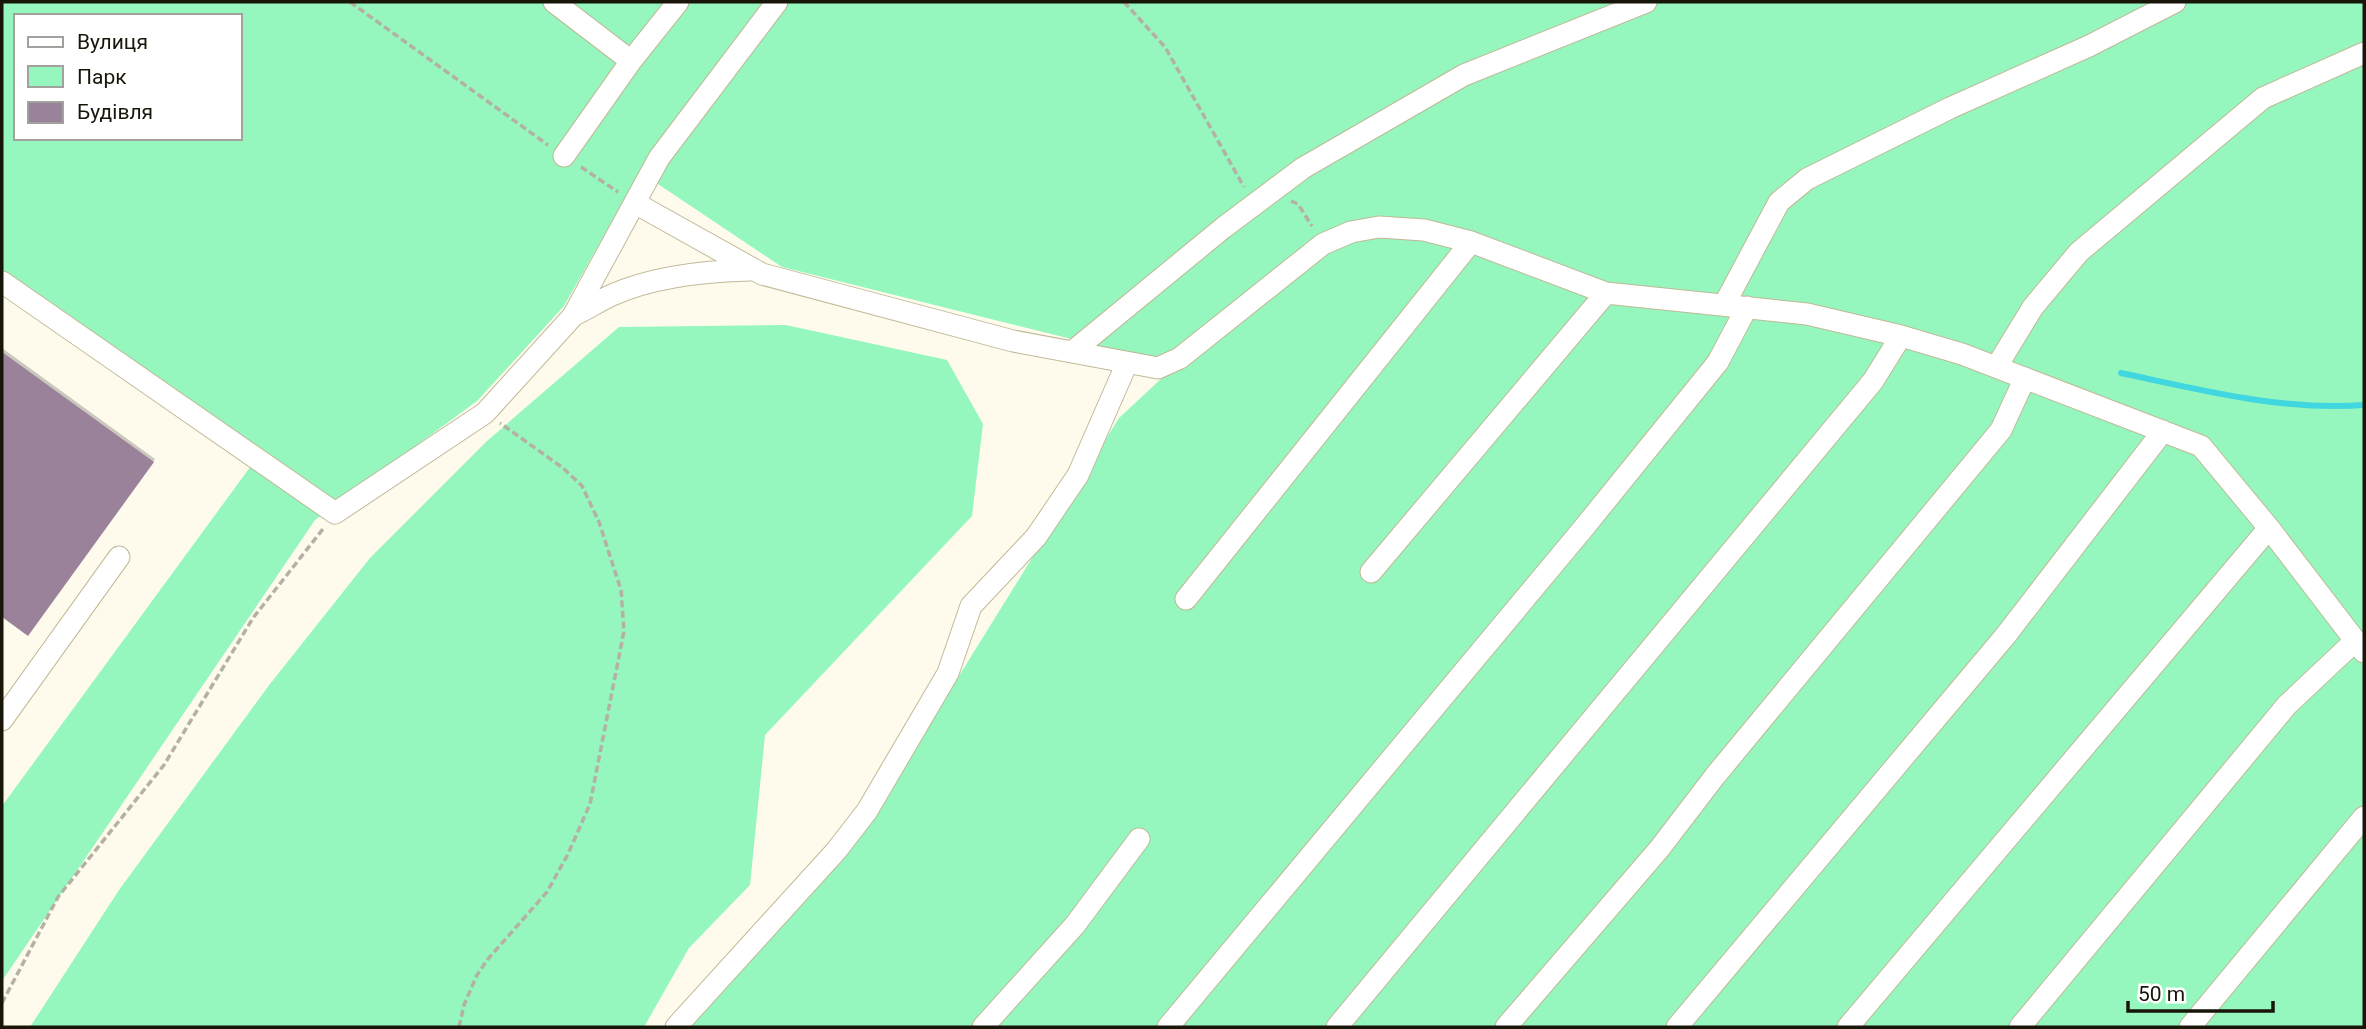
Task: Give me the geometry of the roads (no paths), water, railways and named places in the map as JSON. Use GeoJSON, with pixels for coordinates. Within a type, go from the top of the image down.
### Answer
{"type":"FeatureCollection","features":[{"type":"Feature","properties":{"kind":"street"},"geometry":{"type":"LineString","coordinates":[[554,2],[631,61]]}},
{"type":"Feature","properties":{"kind":"street"},"geometry":{"type":"LineString","coordinates":[[564,156],[631,61],[678,2]]}},
{"type":"Feature","properties":{"kind":"street"},"geometry":{"type":"LineString","coordinates":[[2,282],[335,513],[485,413],[573,316],[667,147],[777,2]]}},
{"type":"Feature","properties":{"kind":"street"},"geometry":{"type":"LineString","coordinates":[[1072,352],[1223,228],[1303,168],[1464,75],[1646,2]]}},
{"type":"Feature","properties":{"kind":"street"},"geometry":{"type":"LineString","coordinates":[[1724,305],[1779,202],[1807,179],[1950,108],[2089,46],[2175,2]]}},
{"type":"Feature","properties":{"kind":"street"},"geometry":{"type":"LineString","coordinates":[[1997,366],[2033,307],[2088,244],[2263,98],[2364,52]]}},
{"type":"Feature","properties":{"kind":"street"},"geometry":{"type":"LineString","coordinates":[[635,203],[753,270],[1013,341],[1158,368],[1180,358],[1323,244],[1351,232],[1379,227],[1424,230],[1471,242],[1606,293],[1807,314],[1900,336],[1997,366],[2202,446],[2360,646],[2287,705],[2020,1027]]}},
{"type":"Feature","properties":{"kind":"street"},"geometry":{"type":"LineString","coordinates":[[1186,599],[1471,242]]}},
{"type":"Feature","properties":{"kind":"street"},"geometry":{"type":"LineString","coordinates":[[573,316],[614,294],[644,284],[710,271],[753,270]]}},
{"type":"Feature","properties":{"kind":"street"},"geometry":{"type":"LineString","coordinates":[[1371,572],[1606,293]]}},
{"type":"Feature","properties":{"kind":"street"},"geometry":{"type":"LineString","coordinates":[[1168,1027],[1582,530],[1718,362],[1747,307]]}},
{"type":"Feature","properties":{"kind":"street"},"geometry":{"type":"LineString","coordinates":[[1337,1027],[1873,381],[1900,336]]}},
{"type":"Feature","properties":{"kind":"street"},"geometry":{"type":"LineString","coordinates":[[676,1027],[836,851],[867,811],[948,673],[971,606],[1036,537],[1079,475],[1127,363]]}},
{"type":"Feature","properties":{"kind":"street"},"geometry":{"type":"LineString","coordinates":[[1506,1027],[1660,848],[1716,776],[2001,430],[2025,378]]}},
{"type":"Feature","properties":{"kind":"street"},"geometry":{"type":"LineString","coordinates":[[1677,1027],[1831,840],[2006,635],[2163,431]]}},
{"type":"Feature","properties":{"kind":"street"},"geometry":{"type":"LineString","coordinates":[[1848,1027],[2269,528]]}},
{"type":"Feature","properties":{"kind":"street"},"geometry":{"type":"LineString","coordinates":[[2,720],[119,557]]}},
{"type":"Feature","properties":{"kind":"street"},"geometry":{"type":"LineString","coordinates":[[2190,1027],[2364,817]]}},
{"type":"Feature","properties":{"kind":"street"},"geometry":{"type":"LineString","coordinates":[[984,1027],[1075,925],[1139,839]]}},
{"type":"Feature","properties":{"kind":"waterway"},"geometry":{"type":"LineString","coordinates":[[2121,373],[2272,402],[2364,405]]}}]}
